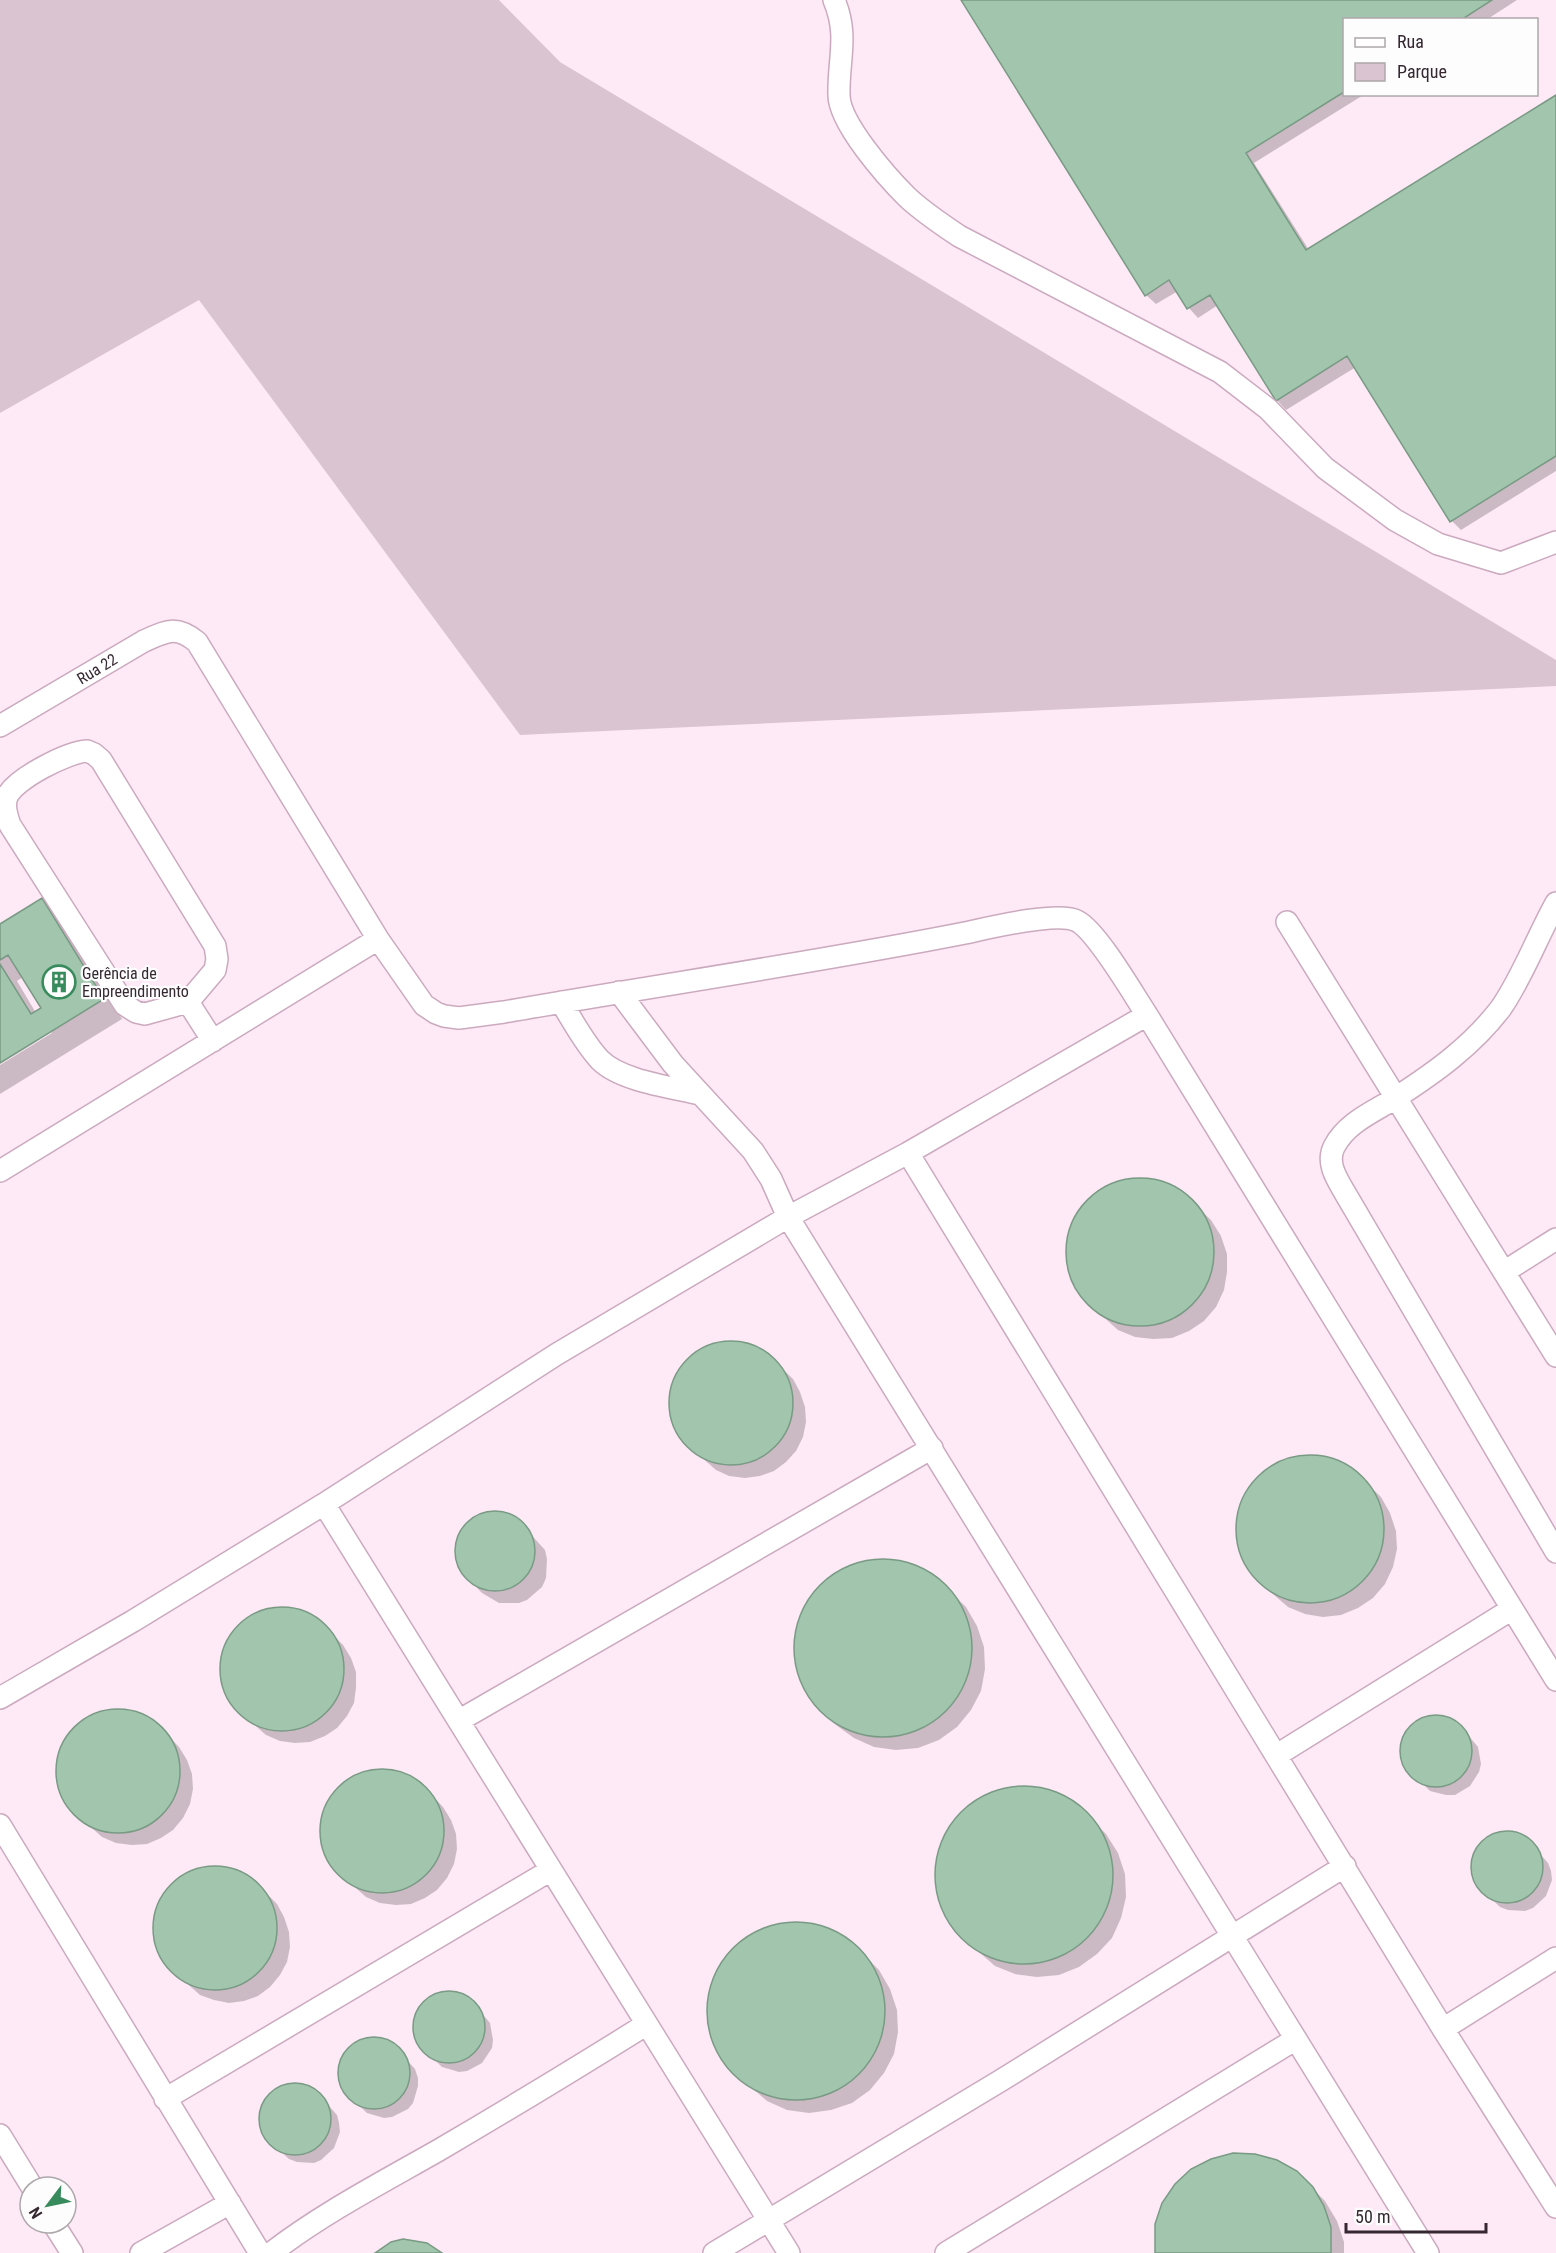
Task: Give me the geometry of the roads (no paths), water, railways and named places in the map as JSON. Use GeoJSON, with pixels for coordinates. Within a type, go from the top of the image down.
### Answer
{"type":"FeatureCollection","features":[{"type":"Feature","properties":{"kind":"lane"},"geometry":{"type":"LineString","coordinates":[[834,0],[839,12],[843,37],[838,97],[842,111],[850,127],[886,174],[924,212],[958,236],[1220,372],[1268,409],[1325,468],[1395,520],[1438,544],[1501,563],[1556,542]]}},
{"type":"Feature","properties":{"kind":"lane","name":"Rua 22"},"geometry":{"type":"LineString","coordinates":[[0,726],[144,641],[162,633],[175,630],[182,632],[198,642],[378,939]]}},
{"type":"Feature","properties":{"kind":"lane"},"geometry":{"type":"LineString","coordinates":[[87,752],[101,760],[215,946],[217,959],[215,969],[188,1002],[152,1014],[141,1014],[130,1010],[120,999],[10,825],[5,803],[7,795],[16,785],[71,754],[87,752]]}},
{"type":"Feature","properties":{"kind":"lane"},"geometry":{"type":"LineString","coordinates":[[1556,903],[1537,937],[1523,970],[1500,1008],[1454,1057],[1352,1125],[1333,1148],[1331,1159],[1333,1169],[1403,1293],[1556,1552]]}},
{"type":"Feature","properties":{"kind":"lane"},"geometry":{"type":"LineString","coordinates":[[0,1171],[378,939],[424,1005],[444,1016],[459,1018],[894,947],[997,926],[1065,917],[1078,921],[1094,935],[1147,1015],[1556,1680]]}},
{"type":"Feature","properties":{"kind":"lane"},"geometry":{"type":"LineString","coordinates":[[1287,922],[1556,1356]]}},
{"type":"Feature","properties":{"kind":"lane"},"geometry":{"type":"LineString","coordinates":[[619,992],[672,1064],[753,1150],[771,1179],[788,1217],[1428,2253]]}},
{"type":"Feature","properties":{"kind":"lane"},"geometry":{"type":"LineString","coordinates":[[188,1002],[213,1041]]}},
{"type":"Feature","properties":{"kind":"lane"},"geometry":{"type":"LineString","coordinates":[[561,1002],[591,1048],[605,1064],[642,1080],[700,1094]]}},
{"type":"Feature","properties":{"kind":"lane"},"geometry":{"type":"LineString","coordinates":[[0,1698],[133,1621],[324,1504],[557,1354],[788,1217],[908,1153],[1147,1015]]}},
{"type":"Feature","properties":{"kind":"lane"},"geometry":{"type":"LineString","coordinates":[[908,1153],[1443,2029],[1556,2207]]}},
{"type":"Feature","properties":{"kind":"lane"},"geometry":{"type":"LineString","coordinates":[[1504,1272],[1556,1239]]}},
{"type":"Feature","properties":{"kind":"lane"},"geometry":{"type":"LineString","coordinates":[[460,1720],[932,1448]]}},
{"type":"Feature","properties":{"kind":"lane"},"geometry":{"type":"LineString","coordinates":[[324,1504],[789,2253]]}},
{"type":"Feature","properties":{"kind":"lane"},"geometry":{"type":"LineString","coordinates":[[1277,1755],[1512,1609]]}},
{"type":"Feature","properties":{"kind":"lane"},"geometry":{"type":"LineString","coordinates":[[0,1825],[260,2253]]}},
{"type":"Feature","properties":{"kind":"lane"},"geometry":{"type":"LineString","coordinates":[[714,2253],[1000,2081],[1345,1866]]}},
{"type":"Feature","properties":{"kind":"lane"},"geometry":{"type":"LineString","coordinates":[[165,2099],[551,1870]]}},
{"type":"Feature","properties":{"kind":"lane"},"geometry":{"type":"LineString","coordinates":[[1443,2029],[1556,1958]]}},
{"type":"Feature","properties":{"kind":"lane"},"geometry":{"type":"LineString","coordinates":[[271,2253],[288,2240],[370,2190],[522,2102],[647,2024]]}},
{"type":"Feature","properties":{"kind":"lane"},"geometry":{"type":"LineString","coordinates":[[946,2253],[1296,2039]]}},
{"type":"Feature","properties":{"kind":"lane"},"geometry":{"type":"LineString","coordinates":[[0,2136],[24,2175]]}},
{"type":"Feature","properties":{"kind":"lane"},"geometry":{"type":"LineString","coordinates":[[141,2253],[230,2203]]}},
{"type":"Feature","properties":{"kind":"lane"},"geometry":{"type":"LineString","coordinates":[[61,2235],[72,2253]]}},
{"type":"Feature","properties":{"kind":"place","name":"Gerência de Empreendimento"},"geometry":{"type":"Point","coordinates":[59,982]}}]}
